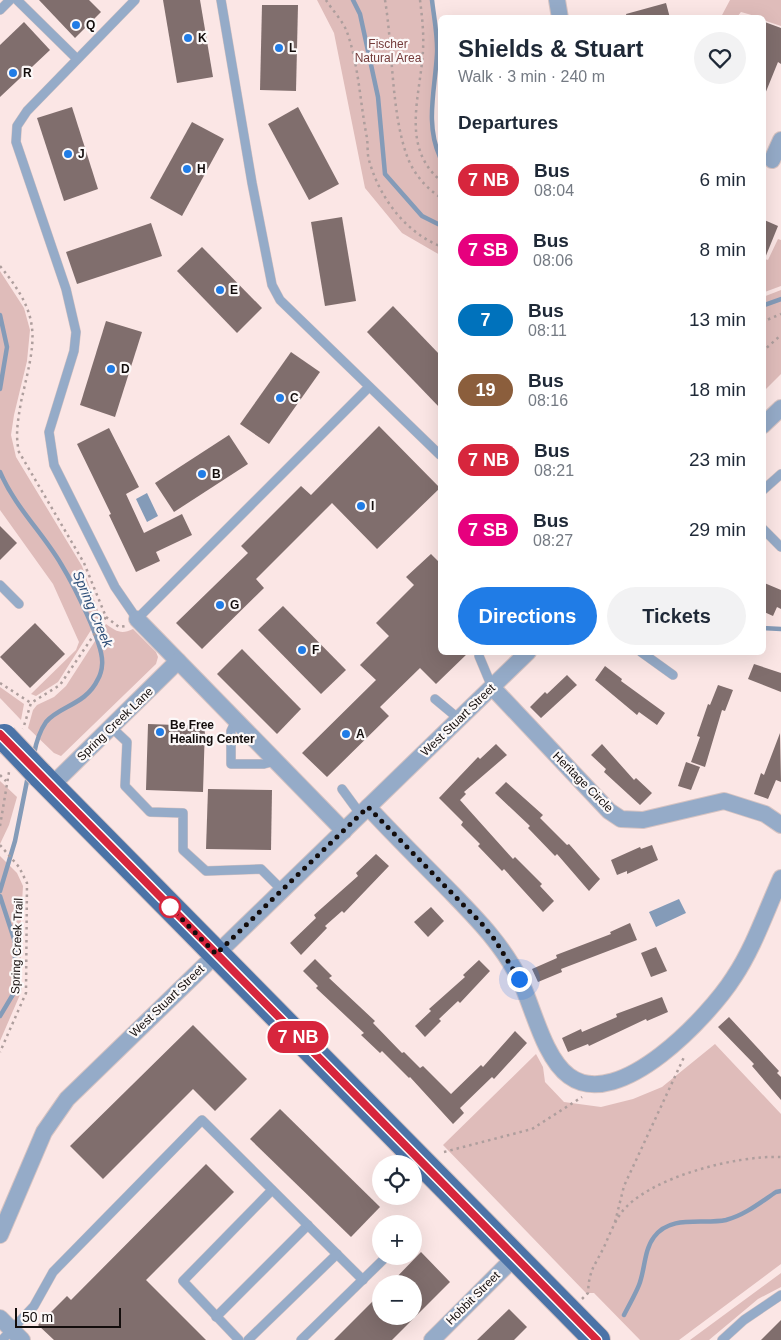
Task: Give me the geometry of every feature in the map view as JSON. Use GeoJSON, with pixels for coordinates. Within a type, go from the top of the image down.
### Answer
{"type":"FeatureCollection","features":[{"type":"Feature","properties":{"kind":"main road"},"geometry":{"type":"LineString","coordinates":[[2,736],[597,1340]]}},
{"type":"Feature","properties":{"kind":"street"},"geometry":{"type":"LineString","coordinates":[[557,0],[560,15]]}},
{"type":"Feature","properties":{"kind":"street"},"geometry":{"type":"LineString","coordinates":[[772,160],[781,140]]}},
{"type":"Feature","properties":{"kind":"street"},"geometry":{"type":"LineString","coordinates":[[766,422],[781,408]]}},
{"type":"Feature","properties":{"kind":"street"},"geometry":{"type":"LineString","coordinates":[[138,618],[178,662],[344,831]]}},
{"type":"Feature","properties":{"kind":"street","name":"West Stuart Street"},"geometry":{"type":"LineString","coordinates":[[0,1235],[44,1132],[67,1099],[525,655]]}},
{"type":"Feature","properties":{"kind":"street","name":"Spring Creek Lane"},"geometry":{"type":"LineString","coordinates":[[46,780],[111,727],[178,662]]}},
{"type":"Feature","properties":{"kind":"street","name":"Heritage Circle"},"geometry":{"type":"LineString","coordinates":[[492,687],[609,811],[621,818],[643,820],[724,801],[765,814],[781,825]]}},
{"type":"Feature","properties":{"kind":"street"},"geometry":{"type":"LineString","coordinates":[[364,811],[495,940],[519,979],[554,1061],[570,1078],[591,1084],[607,1083],[642,1067],[682,1039],[702,1019],[718,1000],[743,963],[781,878]]}},
{"type":"Feature","properties":{"kind":"street","name":"Hobbit Street"},"geometry":{"type":"LineString","coordinates":[[432,1340],[515,1257]]}},
{"type":"Feature","properties":{"kind":"street"},"geometry":{"type":"LineString","coordinates":[[0,1318],[12,1337]]}},
{"type":"Feature","properties":{"kind":"lane"},"geometry":{"type":"LineString","coordinates":[[0,10],[10,0]]}},
{"type":"Feature","properties":{"kind":"lane"},"geometry":{"type":"LineString","coordinates":[[17,0],[77,59]]}},
{"type":"Feature","properties":{"kind":"lane"},"geometry":{"type":"LineString","coordinates":[[135,0],[27,111],[17,126],[16,142],[66,289],[76,332],[74,351],[49,432],[54,465],[115,587],[138,618],[369,387]]}},
{"type":"Feature","properties":{"kind":"lane"},"geometry":{"type":"LineString","coordinates":[[221,0],[252,183],[272,285],[280,300],[438,453]]}},
{"type":"Feature","properties":{"kind":"lane"},"geometry":{"type":"LineString","coordinates":[[766,488],[781,474]]}},
{"type":"Feature","properties":{"kind":"lane"},"geometry":{"type":"LineString","coordinates":[[766,532],[781,547]]}},
{"type":"Feature","properties":{"kind":"lane"},"geometry":{"type":"LineString","coordinates":[[0,585],[19,604]]}},
{"type":"Feature","properties":{"kind":"lane"},"geometry":{"type":"LineString","coordinates":[[645,655],[673,675]]}},
{"type":"Feature","properties":{"kind":"lane"},"geometry":{"type":"LineString","coordinates":[[479,656],[492,687]]}},
{"type":"Feature","properties":{"kind":"lane"},"geometry":{"type":"LineString","coordinates":[[435,699],[459,719]]}},
{"type":"Feature","properties":{"kind":"lane"},"geometry":{"type":"LineString","coordinates":[[236,720],[231,731],[231,764],[275,762]]}},
{"type":"Feature","properties":{"kind":"lane"},"geometry":{"type":"LineString","coordinates":[[111,727],[127,742],[125,786],[150,812],[183,812],[183,850],[206,871],[261,869],[282,890]]}},
{"type":"Feature","properties":{"kind":"lane"},"geometry":{"type":"LineString","coordinates":[[342,789],[364,811]]}},
{"type":"Feature","properties":{"kind":"lane"},"geometry":{"type":"LineString","coordinates":[[12,1337],[34,1306],[53,1272],[202,1120],[363,1280]]}},
{"type":"Feature","properties":{"kind":"lane"},"geometry":{"type":"LineString","coordinates":[[239,1340],[183,1281],[272,1190]]}},
{"type":"Feature","properties":{"kind":"lane"},"geometry":{"type":"LineString","coordinates":[[216,1317],[308,1225]]}},
{"type":"Feature","properties":{"kind":"lane"},"geometry":{"type":"LineString","coordinates":[[248,1340],[337,1254]]}},
{"type":"Feature","properties":{"kind":"lane"},"geometry":{"type":"LineString","coordinates":[[301,1340],[378,1265]]}},
{"type":"Feature","properties":{"kind":"lane"},"geometry":{"type":"LineString","coordinates":[[722,1340],[744,1320],[781,1295]]}},
{"type":"Feature","properties":{"kind":"path"},"geometry":{"type":"LineString","coordinates":[[326,0],[347,33],[358,76],[368,159],[376,180],[406,225],[420,237],[438,245]]}},
{"type":"Feature","properties":{"kind":"path"},"geometry":{"type":"LineString","coordinates":[[385,0],[398,120],[407,158],[426,188],[438,196]]}},
{"type":"Feature","properties":{"kind":"path"},"geometry":{"type":"LineString","coordinates":[[420,0],[423,50],[415,117],[420,152],[430,171],[438,178]]}},
{"type":"Feature","properties":{"kind":"path"},"geometry":{"type":"LineString","coordinates":[[766,320],[781,314]]}},
{"type":"Feature","properties":{"kind":"path"},"geometry":{"type":"LineString","coordinates":[[766,348],[781,335]]}},
{"type":"Feature","properties":{"kind":"path"},"geometry":{"type":"LineString","coordinates":[[25,722],[31,703],[60,685],[103,622]]}},
{"type":"Feature","properties":{"kind":"path"},"geometry":{"type":"LineString","coordinates":[[0,683],[31,703]]}},
{"type":"Feature","properties":{"kind":"path"},"geometry":{"type":"LineString","coordinates":[[0,775],[6,781],[0,826]]}},
{"type":"Feature","properties":{"kind":"path","name":"Spring Creek Trail"},"geometry":{"type":"LineString","coordinates":[[0,845],[19,867],[27,883],[26,993],[0,1052]]}},
{"type":"Feature","properties":{"kind":"path"},"geometry":{"type":"LineString","coordinates":[[614,1226],[624,1186],[685,1052]]}},
{"type":"Feature","properties":{"kind":"path"},"geometry":{"type":"LineString","coordinates":[[444,1152],[532,1129],[586,1093]]}},
{"type":"Feature","properties":{"kind":"path"},"geometry":{"type":"LineString","coordinates":[[569,1313],[588,1293],[589,1274],[622,1212],[634,1201],[666,1181],[702,1168],[768,1156],[781,1157]]}},
{"type":"Feature","properties":{"kind":"green space","name":"Fischer Natural Area"},"geometry":{"type":"Polygon","coordinates":[[[317,0],[432,0],[437,52],[430,122],[435,146],[438,146],[438,254],[402,233],[365,188],[334,33],[317,0]]]}},
{"type":"Feature","properties":{"kind":"green space"},"geometry":{"type":"Polygon","coordinates":[[[730,0],[781,0],[781,26],[766,21],[766,15],[752,15],[741,12],[739,15],[722,15],[730,0]]]}},
{"type":"Feature","properties":{"kind":"green space"},"geometry":{"type":"Polygon","coordinates":[[[778,239],[781,240],[781,286],[766,292],[766,259],[768,260],[778,239]]]}},
{"type":"Feature","properties":{"kind":"green space"},"geometry":{"type":"Polygon","coordinates":[[[0,271],[24,308],[30,330],[27,361],[11,435],[16,457],[82,566],[100,616],[58,682],[36,696],[31,694],[76,650],[79,642],[53,584],[0,510],[0,271]]]}},
{"type":"Feature","properties":{"kind":"green space"},"geometry":{"type":"Polygon","coordinates":[[[781,290],[781,374],[766,389],[766,296],[781,290]]]}},
{"type":"Feature","properties":{"kind":"green space"},"geometry":{"type":"Polygon","coordinates":[[[106,624],[119,631],[125,632],[133,629],[156,652],[158,657],[156,664],[61,756],[54,753],[28,728],[33,710],[37,705],[54,697],[66,686],[106,624]]]}},
{"type":"Feature","properties":{"kind":"green space"},"geometry":{"type":"Polygon","coordinates":[[[0,687],[24,704],[21,720],[0,698],[0,687]]]}},
{"type":"Feature","properties":{"kind":"green space"},"geometry":{"type":"Polygon","coordinates":[[[0,781],[17,797],[9,825],[0,844],[0,781]]]}},
{"type":"Feature","properties":{"kind":"green space"},"geometry":{"type":"Polygon","coordinates":[[[0,856],[17,873],[23,886],[20,935],[22,990],[0,1041],[0,856]]]}},
{"type":"Feature","properties":{"kind":"green space"},"geometry":{"type":"Polygon","coordinates":[[[715,1044],[781,1114],[781,1264],[679,1340],[640,1340],[594,1293],[586,1293],[443,1145],[536,1054],[543,1067],[545,1082],[564,1102],[601,1107],[633,1099],[662,1087],[715,1044]]]}},
{"type":"Feature","properties":{"kind":"green space"},"geometry":{"type":"Polygon","coordinates":[[[781,1273],[781,1287],[758,1299],[709,1340],[690,1340],[781,1273]]]}},
{"type":"Feature","properties":{"kind":"water"},"geometry":{"type":"Polygon","coordinates":[[[147,493],[158,516],[147,522],[136,499],[147,493]]]}},
{"type":"Feature","properties":{"kind":"water"},"geometry":{"type":"Polygon","coordinates":[[[679,899],[686,913],[656,927],[649,912],[679,899]]]}},
{"type":"Feature","properties":{"kind":"building","name":"Q"},"geometry":{"type":"Polygon","coordinates":[[[39,0],[89,0],[101,12],[75,38],[39,0]]]}},
{"type":"Feature","properties":{"kind":"building","name":"K"},"geometry":{"type":"Polygon","coordinates":[[[163,0],[200,0],[213,77],[177,83],[163,0]]]}},
{"type":"Feature","properties":{"kind":"building"},"geometry":{"type":"Polygon","coordinates":[[[666,3],[669,15],[626,15],[666,3]]]}},
{"type":"Feature","properties":{"kind":"building","name":"L"},"geometry":{"type":"Polygon","coordinates":[[[262,5],[298,5],[296,91],[260,90],[262,5]]]}},
{"type":"Feature","properties":{"kind":"building","name":"R"},"geometry":{"type":"Polygon","coordinates":[[[24,22],[50,50],[0,97],[0,45],[24,22]]]}},
{"type":"Feature","properties":{"kind":"building"},"geometry":{"type":"Polygon","coordinates":[[[766,22],[781,28],[781,64],[778,62],[766,92],[766,22]]]}},
{"type":"Feature","properties":{"kind":"building","name":"J"},"geometry":{"type":"Polygon","coordinates":[[[72,107],[98,189],[64,201],[37,118],[72,107]]]}},
{"type":"Feature","properties":{"kind":"building"},"geometry":{"type":"Polygon","coordinates":[[[298,107],[339,184],[309,200],[268,124],[298,107]]]}},
{"type":"Feature","properties":{"kind":"building","name":"H"},"geometry":{"type":"Polygon","coordinates":[[[192,122],[224,139],[182,216],[150,198],[192,122]]]}},
{"type":"Feature","properties":{"kind":"building"},"geometry":{"type":"Polygon","coordinates":[[[342,217],[356,301],[325,306],[311,222],[342,217]]]}},
{"type":"Feature","properties":{"kind":"building"},"geometry":{"type":"Polygon","coordinates":[[[766,221],[778,226],[766,256],[766,221]]]}},
{"type":"Feature","properties":{"kind":"building"},"geometry":{"type":"Polygon","coordinates":[[[151,223],[162,256],[77,284],[66,252],[151,223]]]}},
{"type":"Feature","properties":{"kind":"building","name":"E"},"geometry":{"type":"Polygon","coordinates":[[[202,247],[262,308],[237,333],[177,271],[202,247]]]}},
{"type":"Feature","properties":{"kind":"building"},"geometry":{"type":"Polygon","coordinates":[[[393,306],[438,353],[438,406],[367,332],[393,306]]]}},
{"type":"Feature","properties":{"kind":"building","name":"D"},"geometry":{"type":"Polygon","coordinates":[[[106,321],[142,332],[115,417],[80,405],[106,321]]]}},
{"type":"Feature","properties":{"kind":"building","name":"C"},"geometry":{"type":"Polygon","coordinates":[[[291,352],[320,372],[269,444],[240,424],[291,352]]]}},
{"type":"Feature","properties":{"kind":"building"},"geometry":{"type":"Polygon","coordinates":[[[379,426],[438,486],[438,490],[377,549],[332,503],[256,579],[264,588],[202,649],[176,623],[248,553],[241,546],[301,486],[311,495],[379,426]]]}},
{"type":"Feature","properties":{"kind":"building"},"geometry":{"type":"Polygon","coordinates":[[[109,428],[139,487],[126,494],[144,533],[182,514],[192,535],[156,552],[160,561],[136,572],[109,515],[111,514],[77,444],[109,428]]]}},
{"type":"Feature","properties":{"kind":"building","name":"B"},"geometry":{"type":"Polygon","coordinates":[[[229,435],[248,464],[174,512],[155,483],[229,435]]]}},
{"type":"Feature","properties":{"kind":"building"},"geometry":{"type":"Polygon","coordinates":[[[0,526],[17,543],[0,560],[0,526]]]}},
{"type":"Feature","properties":{"kind":"building"},"geometry":{"type":"Polygon","coordinates":[[[431,554],[438,561],[438,655],[466,655],[436,684],[420,668],[380,707],[389,716],[327,777],[302,753],[376,680],[360,665],[389,636],[376,623],[414,585],[406,577],[431,554]]]}},
{"type":"Feature","properties":{"kind":"building"},"geometry":{"type":"Polygon","coordinates":[[[766,584],[781,590],[781,609],[777,607],[773,616],[766,613],[766,584]]]}},
{"type":"Feature","properties":{"kind":"building","name":"F"},"geometry":{"type":"Polygon","coordinates":[[[283,606],[346,670],[321,694],[258,630],[283,606]]]}},
{"type":"Feature","properties":{"kind":"building"},"geometry":{"type":"Polygon","coordinates":[[[35,623],[65,654],[30,688],[0,657],[35,623]]]}},
{"type":"Feature","properties":{"kind":"building"},"geometry":{"type":"Polygon","coordinates":[[[242,649],[301,709],[277,734],[217,674],[242,649]]]}},
{"type":"Feature","properties":{"kind":"building"},"geometry":{"type":"Polygon","coordinates":[[[754,664],[781,673],[781,692],[748,679],[754,664]]]}},
{"type":"Feature","properties":{"kind":"building"},"geometry":{"type":"Polygon","coordinates":[[[605,666],[622,679],[621,681],[665,713],[657,725],[639,712],[637,715],[595,680],[605,666]]]}},
{"type":"Feature","properties":{"kind":"building"},"geometry":{"type":"Polygon","coordinates":[[[567,675],[577,685],[541,718],[530,707],[545,692],[547,694],[567,675]]]}},
{"type":"Feature","properties":{"kind":"building"},"geometry":{"type":"Polygon","coordinates":[[[718,685],[733,690],[725,711],[722,710],[705,767],[691,762],[700,737],[697,736],[708,704],[710,705],[718,685]]]}},
{"type":"Feature","properties":{"kind":"building"},"geometry":{"type":"Polygon","coordinates":[[[148,724],[205,726],[203,792],[146,790],[148,724]]]}},
{"type":"Feature","properties":{"kind":"building"},"geometry":{"type":"Polygon","coordinates":[[[780,733],[781,782],[776,780],[768,799],[754,794],[761,773],[764,775],[780,733]]]}},
{"type":"Feature","properties":{"kind":"building"},"geometry":{"type":"Polygon","coordinates":[[[496,744],[507,755],[464,792],[466,794],[460,800],[513,859],[515,857],[542,884],[540,886],[554,901],[543,912],[504,869],[502,871],[478,846],[480,844],[461,825],[463,822],[439,798],[478,757],[480,759],[496,744]]]}},
{"type":"Feature","properties":{"kind":"building"},"geometry":{"type":"Polygon","coordinates":[[[602,744],[634,780],[636,778],[652,793],[640,805],[604,772],[606,769],[591,755],[602,744]]]}},
{"type":"Feature","properties":{"kind":"building"},"geometry":{"type":"Polygon","coordinates":[[[686,762],[700,767],[691,790],[678,786],[686,762]]]}},
{"type":"Feature","properties":{"kind":"building"},"geometry":{"type":"Polygon","coordinates":[[[506,782],[543,815],[540,818],[567,845],[569,844],[600,879],[589,891],[557,854],[555,856],[528,828],[530,826],[495,793],[506,782]]]}},
{"type":"Feature","properties":{"kind":"building"},"geometry":{"type":"Polygon","coordinates":[[[208,789],[272,790],[271,850],[206,849],[208,789]]]}},
{"type":"Feature","properties":{"kind":"building"},"geometry":{"type":"Polygon","coordinates":[[[652,845],[658,860],[627,874],[627,871],[617,875],[611,860],[640,847],[641,849],[652,845]]]}},
{"type":"Feature","properties":{"kind":"building"},"geometry":{"type":"Polygon","coordinates":[[[376,854],[389,866],[344,913],[342,911],[325,926],[327,928],[301,955],[290,943],[316,918],[314,915],[358,876],[356,873],[376,854]]]}},
{"type":"Feature","properties":{"kind":"building"},"geometry":{"type":"Polygon","coordinates":[[[431,907],[444,921],[428,937],[414,922],[431,907]]]}},
{"type":"Feature","properties":{"kind":"building"},"geometry":{"type":"Polygon","coordinates":[[[630,923],[637,940],[561,969],[562,972],[538,982],[532,969],[557,958],[556,955],[611,934],[610,932],[630,923]]]}},
{"type":"Feature","properties":{"kind":"building"},"geometry":{"type":"Polygon","coordinates":[[[656,947],[667,971],[651,977],[641,953],[656,947]]]}},
{"type":"Feature","properties":{"kind":"building"},"geometry":{"type":"Polygon","coordinates":[[[315,959],[332,976],[329,978],[375,1021],[373,1023],[402,1053],[404,1052],[420,1068],[423,1066],[451,1094],[481,1065],[483,1067],[515,1031],[527,1043],[494,1079],[492,1077],[460,1108],[464,1113],[453,1124],[410,1077],[382,1051],[380,1053],[361,1035],[364,1033],[316,988],[318,986],[303,971],[315,959]]]}},
{"type":"Feature","properties":{"kind":"building"},"geometry":{"type":"Polygon","coordinates":[[[479,960],[490,971],[460,1003],[458,1001],[439,1019],[441,1021],[425,1037],[415,1026],[431,1011],[429,1009],[465,977],[463,975],[479,960]]]}},
{"type":"Feature","properties":{"kind":"building"},"geometry":{"type":"Polygon","coordinates":[[[662,997],[668,1012],[647,1021],[646,1019],[589,1046],[588,1044],[568,1052],[562,1038],[581,1029],[582,1032],[617,1017],[616,1014],[662,997]]]}},
{"type":"Feature","properties":{"kind":"building"},"geometry":{"type":"Polygon","coordinates":[[[729,1017],[779,1071],[777,1073],[781,1077],[781,1100],[752,1066],[754,1064],[718,1027],[729,1017]]]}},
{"type":"Feature","properties":{"kind":"building"},"geometry":{"type":"Polygon","coordinates":[[[193,1025],[247,1079],[215,1111],[193,1089],[103,1179],[70,1146],[193,1025]]]}},
{"type":"Feature","properties":{"kind":"building"},"geometry":{"type":"Polygon","coordinates":[[[280,1109],[372,1199],[372,1205],[380,1207],[351,1237],[250,1139],[280,1109]]]}},
{"type":"Feature","properties":{"kind":"building"},"geometry":{"type":"Polygon","coordinates":[[[206,1164],[234,1192],[146,1280],[206,1340],[54,1340],[38,1325],[67,1296],[71,1300],[206,1164]]]}},
{"type":"Feature","properties":{"kind":"building"},"geometry":{"type":"Polygon","coordinates":[[[422,1253],[450,1282],[422,1310],[422,1275],[399,1275],[408,1265],[422,1265],[422,1253]]]}},
{"type":"Feature","properties":{"kind":"building"},"geometry":{"type":"Polygon","coordinates":[[[372,1302],[372,1325],[407,1325],[392,1340],[334,1340],[372,1302]]]}},
{"type":"Feature","properties":{"kind":"building"},"geometry":{"type":"Polygon","coordinates":[[[509,1309],[527,1327],[514,1340],[477,1340],[509,1309]]]}},
{"type":"Feature","properties":{"kind":"building"},"geometry":{"type":"Polygon","coordinates":[[[781,1320],[781,1340],[761,1340],[781,1320]]]}},
{"type":"Feature","properties":{"kind":"waterway"},"geometry":{"type":"LineString","coordinates":[[353,0],[360,14],[378,97],[385,174],[422,216],[438,224]]}},
{"type":"Feature","properties":{"kind":"waterway"},"geometry":{"type":"LineString","coordinates":[[432,0],[437,48],[432,119],[435,145],[438,152]]}},
{"type":"Feature","properties":{"kind":"waterway"},"geometry":{"type":"LineString","coordinates":[[766,305],[781,299]]}},
{"type":"Feature","properties":{"kind":"waterway","name":"Spring Creek"},"geometry":{"type":"LineString","coordinates":[[0,315],[7,347],[0,389]]}},
{"type":"Feature","properties":{"kind":"waterway","name":"Spring Creek"},"geometry":{"type":"LineString","coordinates":[[0,472],[13,497],[54,552],[66,573],[87,614],[102,656],[101,672],[93,688],[80,700],[58,712],[46,722],[41,730],[34,754]]}},
{"type":"Feature","properties":{"kind":"waterway"},"geometry":{"type":"LineString","coordinates":[[766,628],[781,629]]}},
{"type":"Feature","properties":{"kind":"waterway","name":"Spring Creek"},"geometry":{"type":"LineString","coordinates":[[0,891],[15,841],[28,776]]}},
{"type":"Feature","properties":{"kind":"waterway","name":"Spring Creek"},"geometry":{"type":"LineString","coordinates":[[0,896],[15,942],[15,991],[0,1016]]}},
{"type":"Feature","properties":{"kind":"waterway"},"geometry":{"type":"LineString","coordinates":[[624,1315],[639,1285],[646,1254],[651,1242],[661,1230],[669,1225],[678,1223],[717,1221],[733,1218],[776,1192],[781,1191]]}},
{"type":"Feature","properties":{"kind":"bus line"},"geometry":{"type":"LineString","coordinates":[[0,734],[597,1340]]}},
{"type":"Feature","properties":{"kind":"place","name":"Q"},"geometry":{"type":"Point","coordinates":[76,25]}},
{"type":"Feature","properties":{"kind":"place","name":"K"},"geometry":{"type":"Point","coordinates":[188,38]}},
{"type":"Feature","properties":{"kind":"place","name":"L"},"geometry":{"type":"Point","coordinates":[279,48]}},
{"type":"Feature","properties":{"kind":"place","name":"R"},"geometry":{"type":"Point","coordinates":[13,73]}},
{"type":"Feature","properties":{"kind":"place","name":"J"},"geometry":{"type":"Point","coordinates":[68,154]}},
{"type":"Feature","properties":{"kind":"place","name":"H"},"geometry":{"type":"Point","coordinates":[187,169]}},
{"type":"Feature","properties":{"kind":"place","name":"E"},"geometry":{"type":"Point","coordinates":[220,290]}},
{"type":"Feature","properties":{"kind":"place","name":"D"},"geometry":{"type":"Point","coordinates":[111,369]}},
{"type":"Feature","properties":{"kind":"place","name":"C"},"geometry":{"type":"Point","coordinates":[280,398]}},
{"type":"Feature","properties":{"kind":"place","name":"B"},"geometry":{"type":"Point","coordinates":[202,474]}},
{"type":"Feature","properties":{"kind":"place","name":"I"},"geometry":{"type":"Point","coordinates":[361,506]}},
{"type":"Feature","properties":{"kind":"place","name":"G"},"geometry":{"type":"Point","coordinates":[220,605]}},
{"type":"Feature","properties":{"kind":"place","name":"F"},"geometry":{"type":"Point","coordinates":[302,650]}},
{"type":"Feature","properties":{"kind":"place","name":"Be Free Healing Center"},"geometry":{"type":"Point","coordinates":[160,732]}},
{"type":"Feature","properties":{"kind":"place","name":"A"},"geometry":{"type":"Point","coordinates":[346,734]}},
{"type":"Feature","properties":{"kind":"route"},"geometry":{"type":"LineString","coordinates":[[170,907],[216,954],[368,807],[482,924],[507,957],[519,979]]}}]}
